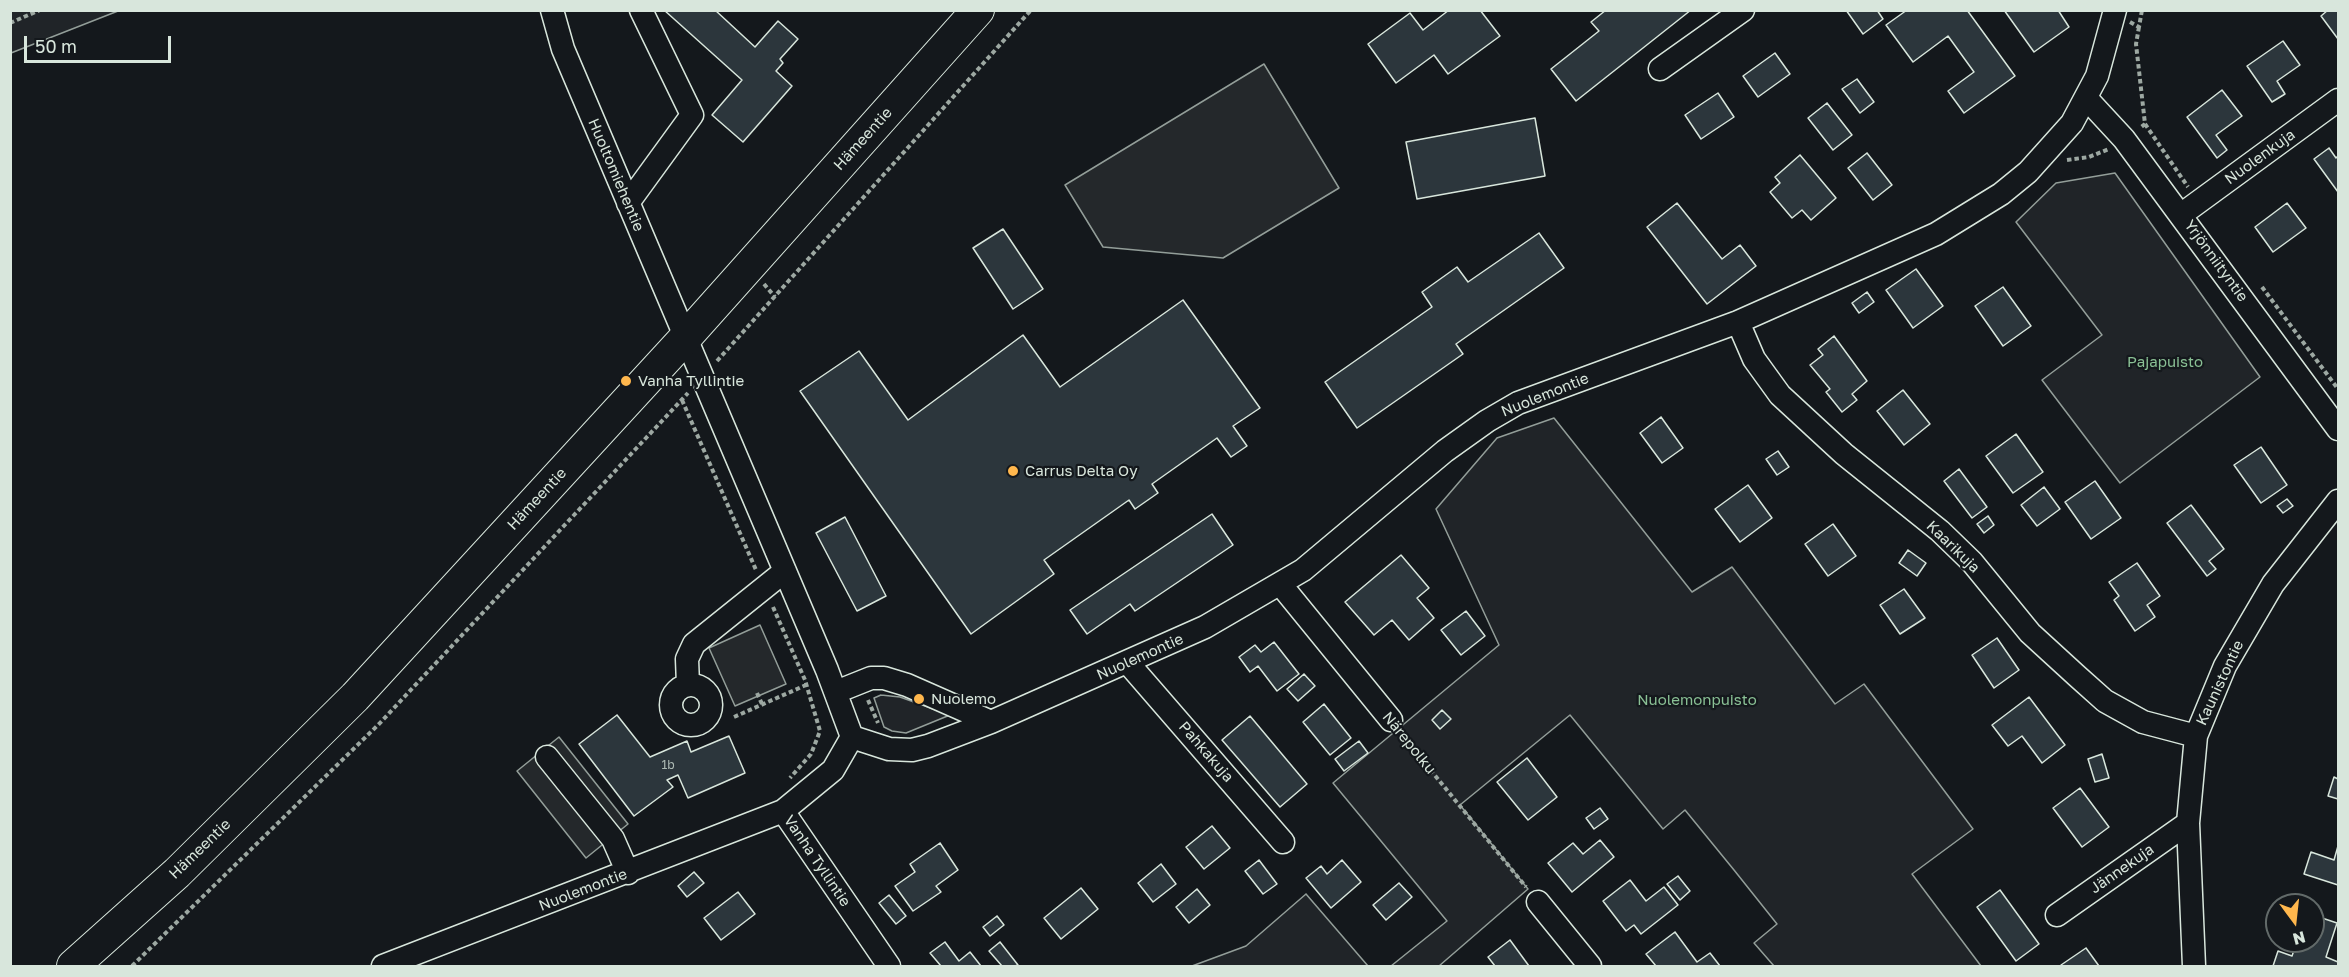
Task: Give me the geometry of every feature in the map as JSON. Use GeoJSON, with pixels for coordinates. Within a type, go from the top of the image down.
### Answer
{"type":"FeatureCollection","features":[{"type":"Feature","properties":{"kind":"highway","name":"Hämeentie"},"geometry":{"type":"LineString","coordinates":[[74,966],[177,873],[355,697],[686,337],[978,10]]}},
{"type":"Feature","properties":{"kind":"street","name":"Huoltomiehentie"},"geometry":{"type":"LineString","coordinates":[[552,10],[563,50],[671,307],[686,337]]}},
{"type":"Feature","properties":{"kind":"street"},"geometry":{"type":"LineString","coordinates":[[628,203],[692,115],[641,10]]}},
{"type":"Feature","properties":{"kind":"street"},"geometry":{"type":"LineString","coordinates":[[1660,69],[1743,10]]}},
{"type":"Feature","properties":{"kind":"street","name":"Nuolemontie"},"geometry":{"type":"LineString","coordinates":[[852,736],[889,749],[912,750],[991,722],[1128,663],[1205,627],[1304,570],[1445,451],[1487,421],[1518,404],[1737,322],[1936,234],[2001,194],[2047,154],[2072,123],[2087,99],[2097,76],[2115,10]]}},
{"type":"Feature","properties":{"kind":"street","name":"Yrjönniityntie"},"geometry":{"type":"LineString","coordinates":[[2087,99],[2190,208],[2338,429]]}},
{"type":"Feature","properties":{"kind":"street","name":"Nuolenkuja"},"geometry":{"type":"LineString","coordinates":[[2190,208],[2338,100]]}},
{"type":"Feature","properties":{"kind":"street","name":"Kaarikuja"},"geometry":{"type":"LineString","coordinates":[[1737,322],[1754,359],[1780,395],[1844,454],[1940,531],[1972,562],[2030,633],[2077,676],[2105,701],[2143,722],[2196,736]]}},
{"type":"Feature","properties":{"kind":"street"},"geometry":{"type":"LineString","coordinates":[[686,337],[836,692],[852,736]]}},
{"type":"Feature","properties":{"kind":"street","name":"Kaunistontie"},"geometry":{"type":"LineString","coordinates":[[2194,966],[2188,823],[2196,736],[2225,666],[2273,584],[2338,501]]}},
{"type":"Feature","properties":{"kind":"street"},"geometry":{"type":"LineString","coordinates":[[688,685],[687,658],[694,644],[785,570]]}},
{"type":"Feature","properties":{"kind":"street","name":"Närepolku"},"geometry":{"type":"LineString","coordinates":[[1281,585],[1390,720]]}},
{"type":"Feature","properties":{"kind":"street","name":"Pahkakuja"},"geometry":{"type":"LineString","coordinates":[[1128,663],[1283,842]]}},
{"type":"Feature","properties":{"kind":"street"},"geometry":{"type":"LineString","coordinates":[[836,692],[871,678],[884,678],[908,685],[991,722]]}},
{"type":"Feature","properties":{"kind":"street","name":"Vanha Tyllintie"},"geometry":{"type":"LineString","coordinates":[[852,736],[833,770],[783,811],[889,966]]}},
{"type":"Feature","properties":{"kind":"street"},"geometry":{"type":"LineString","coordinates":[[548,757],[614,839],[628,873]]}},
{"type":"Feature","properties":{"kind":"street","name":"Nuolemontie"},"geometry":{"type":"LineString","coordinates":[[383,966],[628,873],[783,811]]}},
{"type":"Feature","properties":{"kind":"street","name":"Jännekuja"},"geometry":{"type":"LineString","coordinates":[[2057,915],[2188,823]]}},
{"type":"Feature","properties":{"kind":"street"},"geometry":{"type":"LineString","coordinates":[[1538,902],[1590,966]]}},
{"type":"Feature","properties":{"kind":"path"},"geometry":{"type":"LineString","coordinates":[[10,23],[40,10]]}},
{"type":"Feature","properties":{"kind":"path"},"geometry":{"type":"LineString","coordinates":[[132,966],[379,724],[703,377],[1031,10]]}},
{"type":"Feature","properties":{"kind":"path"},"geometry":{"type":"LineString","coordinates":[[2145,124],[2190,208]]}},
{"type":"Feature","properties":{"kind":"path"},"geometry":{"type":"LineString","coordinates":[[2254,277],[2338,390]]}},
{"type":"Feature","properties":{"kind":"path"},"geometry":{"type":"LineString","coordinates":[[734,717],[806,685]]}},
{"type":"Feature","properties":{"kind":"path"},"geometry":{"type":"LineString","coordinates":[[758,693],[762,704]]}},
{"type":"Feature","properties":{"kind":"path","name":"Närepolku"},"geometry":{"type":"LineString","coordinates":[[1390,720],[1538,902]]}},
{"type":"Feature","properties":{"kind":"green space"},"geometry":{"type":"Polygon","coordinates":[[[11,10],[118,10],[118,11],[11,53],[11,10]]]}},
{"type":"Feature","properties":{"kind":"green space","name":"Pajapuisto"},"geometry":{"type":"Polygon","coordinates":[[[2115,173],[2260,377],[2120,483],[2042,380],[2102,335],[2016,222],[2056,183],[2115,173]]]}},
{"type":"Feature","properties":{"kind":"green space","name":"Nuolemonpuisto"},"geometry":{"type":"Polygon","coordinates":[[[1554,418],[1692,592],[1732,567],[1835,704],[1864,684],[1973,829],[1912,874],[1981,966],[1774,966],[1754,943],[1777,924],[1734,870],[1685,810],[1663,829],[1570,715],[1460,805],[1528,889],[1439,966],[1391,966],[1447,921],[1333,783],[1499,645],[1436,509],[1497,438],[1554,418]]]}},
{"type":"Feature","properties":{"kind":"green space"},"geometry":{"type":"Polygon","coordinates":[[[881,695],[900,697],[950,715],[906,733],[892,731],[884,727],[874,698],[881,695]]]}},
{"type":"Feature","properties":{"kind":"green space"},"geometry":{"type":"Polygon","coordinates":[[[1306,894],[1368,966],[1192,966],[1246,946],[1306,894]]]}},
{"type":"Feature","properties":{"kind":"shaded area"},"geometry":{"type":"Polygon","coordinates":[[[1264,64],[1339,188],[1223,258],[1103,247],[1065,185],[1264,64]]]}},
{"type":"Feature","properties":{"kind":"shaded area"},"geometry":{"type":"Polygon","coordinates":[[[760,625],[786,684],[735,706],[709,648],[760,625]]]}},
{"type":"Feature","properties":{"kind":"shaded area"},"geometry":{"type":"Polygon","coordinates":[[[559,737],[628,824],[586,858],[517,771],[559,737]]]}},
{"type":"Feature","properties":{"kind":"building"},"geometry":{"type":"Polygon","coordinates":[[[664,10],[715,10],[755,47],[778,21],[798,39],[780,59],[783,63],[776,71],[792,86],[743,142],[712,115],[742,80],[664,10]]]}},
{"type":"Feature","properties":{"kind":"building"},"geometry":{"type":"Polygon","coordinates":[[[1449,10],[1480,10],[1500,36],[1448,74],[1434,55],[1396,83],[1368,44],[1410,13],[1423,30],[1449,10]]]}},
{"type":"Feature","properties":{"kind":"building"},"geometry":{"type":"Polygon","coordinates":[[[1606,10],[1691,10],[1576,101],[1551,69],[1599,31],[1591,22],[1606,10]]]}},
{"type":"Feature","properties":{"kind":"building"},"geometry":{"type":"Polygon","coordinates":[[[1846,10],[1877,10],[1883,19],[1863,34],[1846,10]]]}},
{"type":"Feature","properties":{"kind":"building"},"geometry":{"type":"Polygon","coordinates":[[[1907,10],[1967,10],[2015,76],[1964,113],[1948,91],[1974,72],[1948,36],[1913,62],[1886,25],[1907,10]]]}},
{"type":"Feature","properties":{"kind":"building"},"geometry":{"type":"Polygon","coordinates":[[[2004,10],[2058,10],[2069,27],[2034,52],[2004,10]]]}},
{"type":"Feature","properties":{"kind":"building"},"geometry":{"type":"Polygon","coordinates":[[[2328,10],[2338,10],[2338,39],[2321,16],[2328,10]]]}},
{"type":"Feature","properties":{"kind":"building"},"geometry":{"type":"Polygon","coordinates":[[[2283,41],[2300,65],[2277,81],[2285,94],[2272,102],[2247,66],[2283,41]]]}},
{"type":"Feature","properties":{"kind":"building"},"geometry":{"type":"Polygon","coordinates":[[[1775,53],[1790,74],[1758,97],[1743,76],[1775,53]]]}},
{"type":"Feature","properties":{"kind":"building"},"geometry":{"type":"Polygon","coordinates":[[[1857,79],[1874,102],[1860,113],[1842,89],[1857,79]]]}},
{"type":"Feature","properties":{"kind":"building"},"geometry":{"type":"Polygon","coordinates":[[[2222,90],[2242,116],[2216,135],[2227,150],[2217,158],[2187,117],[2222,90]]]}},
{"type":"Feature","properties":{"kind":"building"},"geometry":{"type":"Polygon","coordinates":[[[1718,93],[1734,117],[1701,139],[1685,115],[1718,93]]]}},
{"type":"Feature","properties":{"kind":"building"},"geometry":{"type":"Polygon","coordinates":[[[1827,103],[1852,135],[1833,150],[1808,118],[1827,103]]]}},
{"type":"Feature","properties":{"kind":"building"},"geometry":{"type":"Polygon","coordinates":[[[1535,118],[1545,176],[1417,199],[1406,142],[1535,118]]]}},
{"type":"Feature","properties":{"kind":"building"},"geometry":{"type":"Polygon","coordinates":[[[2329,148],[2336,158],[2338,156],[2338,192],[2314,159],[2329,148]]]}},
{"type":"Feature","properties":{"kind":"building"},"geometry":{"type":"Polygon","coordinates":[[[1867,153],[1892,185],[1873,200],[1848,168],[1867,153]]]}},
{"type":"Feature","properties":{"kind":"building"},"geometry":{"type":"Polygon","coordinates":[[[1800,155],[1836,198],[1811,220],[1802,210],[1792,218],[1770,192],[1780,183],[1775,177],[1800,155]]]}},
{"type":"Feature","properties":{"kind":"building"},"geometry":{"type":"Polygon","coordinates":[[[1677,203],[1722,259],[1740,245],[1756,266],[1707,304],[1647,227],[1677,203]]]}},
{"type":"Feature","properties":{"kind":"building"},"geometry":{"type":"Polygon","coordinates":[[[2287,203],[2306,228],[2273,252],[2255,227],[2287,203]]]}},
{"type":"Feature","properties":{"kind":"building"},"geometry":{"type":"Polygon","coordinates":[[[1003,229],[1043,289],[1013,309],[973,248],[1003,229]]]}},
{"type":"Feature","properties":{"kind":"building"},"geometry":{"type":"Polygon","coordinates":[[[1539,233],[1564,268],[1456,344],[1463,354],[1357,428],[1325,382],[1432,307],[1422,292],[1457,267],[1468,282],[1539,233]]]}},
{"type":"Feature","properties":{"kind":"building"},"geometry":{"type":"Polygon","coordinates":[[[1916,269],[1943,306],[1913,328],[1886,290],[1916,269]]]}},
{"type":"Feature","properties":{"kind":"building"},"geometry":{"type":"Polygon","coordinates":[[[2003,287],[2031,326],[2003,346],[1975,306],[2003,287]]]}},
{"type":"Feature","properties":{"kind":"building"},"geometry":{"type":"Polygon","coordinates":[[[1867,292],[1874,302],[1859,313],[1852,303],[1867,292]]]}},
{"type":"Feature","properties":{"kind":"building","name":"Carrus Delta Oy"},"geometry":{"type":"Polygon","coordinates":[[[1183,300],[1260,408],[1233,426],[1247,446],[1231,457],[1217,438],[1152,484],[1158,493],[1135,509],[1129,500],[1044,560],[1054,574],[971,634],[800,391],[859,351],[908,420],[1023,335],[1060,387],[1183,300]]]}},
{"type":"Feature","properties":{"kind":"building"},"geometry":{"type":"Polygon","coordinates":[[[1834,336],[1867,381],[1852,394],[1857,400],[1842,412],[1826,392],[1830,389],[1810,365],[1823,355],[1818,349],[1834,336]]]}},
{"type":"Feature","properties":{"kind":"building"},"geometry":{"type":"Polygon","coordinates":[[[1903,390],[1930,424],[1904,445],[1877,411],[1903,390]]]}},
{"type":"Feature","properties":{"kind":"building"},"geometry":{"type":"Polygon","coordinates":[[[1661,417],[1683,448],[1662,463],[1640,433],[1661,417]]]}},
{"type":"Feature","properties":{"kind":"building"},"geometry":{"type":"Polygon","coordinates":[[[2016,434],[2043,472],[2013,493],[1986,456],[2016,434]]]}},
{"type":"Feature","properties":{"kind":"building"},"geometry":{"type":"Polygon","coordinates":[[[2261,447],[2287,485],[2261,503],[2234,465],[2261,447]]]}},
{"type":"Feature","properties":{"kind":"building"},"geometry":{"type":"Polygon","coordinates":[[[1778,451],[1789,467],[1777,475],[1766,459],[1778,451]]]}},
{"type":"Feature","properties":{"kind":"building"},"geometry":{"type":"Polygon","coordinates":[[[1959,469],[1987,507],[1972,518],[1944,481],[1959,469]]]}},
{"type":"Feature","properties":{"kind":"building"},"geometry":{"type":"Polygon","coordinates":[[[2095,481],[2121,518],[2091,539],[2065,502],[2095,481]]]}},
{"type":"Feature","properties":{"kind":"building"},"geometry":{"type":"Polygon","coordinates":[[[1748,485],[1772,518],[1740,542],[1715,509],[1748,485]]]}},
{"type":"Feature","properties":{"kind":"building"},"geometry":{"type":"Polygon","coordinates":[[[2044,487],[2060,509],[2037,526],[2021,505],[2044,487]]]}},
{"type":"Feature","properties":{"kind":"building"},"geometry":{"type":"Polygon","coordinates":[[[2287,499],[2293,506],[2283,513],[2277,506],[2287,499]]]}},
{"type":"Feature","properties":{"kind":"building"},"geometry":{"type":"Polygon","coordinates":[[[2191,505],[2224,549],[2209,561],[2216,569],[2207,576],[2167,523],[2191,505]]]}},
{"type":"Feature","properties":{"kind":"building"},"geometry":{"type":"Polygon","coordinates":[[[1212,514],[1233,545],[1135,611],[1130,604],[1087,634],[1070,610],[1212,514]]]}},
{"type":"Feature","properties":{"kind":"building"},"geometry":{"type":"Polygon","coordinates":[[[1988,516],[1994,525],[1984,533],[1977,524],[1988,516]]]}},
{"type":"Feature","properties":{"kind":"building"},"geometry":{"type":"Polygon","coordinates":[[[845,517],[886,596],[857,611],[816,533],[845,517]]]}},
{"type":"Feature","properties":{"kind":"building"},"geometry":{"type":"Polygon","coordinates":[[[1833,524],[1856,556],[1828,576],[1805,544],[1833,524]]]}},
{"type":"Feature","properties":{"kind":"building"},"geometry":{"type":"Polygon","coordinates":[[[1908,550],[1926,563],[1917,576],[1899,563],[1908,550]]]}},
{"type":"Feature","properties":{"kind":"building"},"geometry":{"type":"Polygon","coordinates":[[[1401,555],[1429,588],[1417,598],[1434,618],[1409,640],[1392,620],[1374,635],[1345,602],[1401,555]]]}},
{"type":"Feature","properties":{"kind":"building"},"geometry":{"type":"Polygon","coordinates":[[[2137,563],[2160,596],[2147,605],[2155,617],[2135,631],[2114,600],[2119,596],[2109,582],[2137,563]]]}},
{"type":"Feature","properties":{"kind":"building"},"geometry":{"type":"Polygon","coordinates":[[[1904,589],[1925,618],[1900,634],[1880,605],[1904,589]]]}},
{"type":"Feature","properties":{"kind":"building"},"geometry":{"type":"Polygon","coordinates":[[[1466,611],[1485,636],[1461,655],[1441,630],[1466,611]]]}},
{"type":"Feature","properties":{"kind":"building"},"geometry":{"type":"Polygon","coordinates":[[[1997,638],[2019,670],[1994,688],[1972,655],[1997,638]]]}},
{"type":"Feature","properties":{"kind":"building"},"geometry":{"type":"Polygon","coordinates":[[[1274,642],[1299,674],[1277,691],[1258,666],[1250,672],[1239,657],[1255,645],[1261,652],[1274,642]]]}},
{"type":"Feature","properties":{"kind":"building"},"geometry":{"type":"Polygon","coordinates":[[[1304,674],[1315,686],[1298,701],[1287,689],[1304,674]]]}},
{"type":"Feature","properties":{"kind":"building"},"geometry":{"type":"Polygon","coordinates":[[[2029,697],[2065,745],[2042,763],[2022,736],[2008,746],[1992,725],[2029,697]]]}},
{"type":"Feature","properties":{"kind":"building"},"geometry":{"type":"Polygon","coordinates":[[[1324,704],[1351,738],[1330,755],[1303,722],[1324,704]]]}},
{"type":"Feature","properties":{"kind":"building"},"geometry":{"type":"Polygon","coordinates":[[[1442,710],[1451,719],[1440,729],[1432,720],[1442,710]]]}},
{"type":"Feature","properties":{"kind":"building"},"geometry":{"type":"Polygon","coordinates":[[[617,715],[650,757],[687,741],[691,752],[729,736],[745,773],[688,798],[678,775],[667,780],[673,787],[634,816],[579,744],[617,715]]]}},
{"type":"Feature","properties":{"kind":"building"},"geometry":{"type":"Polygon","coordinates":[[[1250,716],[1307,784],[1280,807],[1222,740],[1250,716]]]}},
{"type":"Feature","properties":{"kind":"building"},"geometry":{"type":"Polygon","coordinates":[[[1359,741],[1368,753],[1344,771],[1335,759],[1359,741]]]}},
{"type":"Feature","properties":{"kind":"building"},"geometry":{"type":"Polygon","coordinates":[[[2102,754],[2109,778],[2095,782],[2088,759],[2102,754]]]}},
{"type":"Feature","properties":{"kind":"building"},"geometry":{"type":"Polygon","coordinates":[[[1527,758],[1557,797],[1528,820],[1497,782],[1527,758]]]}},
{"type":"Feature","properties":{"kind":"building"},"geometry":{"type":"Polygon","coordinates":[[[2334,777],[2338,779],[2338,799],[2328,796],[2334,777]]]}},
{"type":"Feature","properties":{"kind":"building"},"geometry":{"type":"Polygon","coordinates":[[[2080,788],[2109,827],[2082,847],[2053,808],[2080,788]]]}},
{"type":"Feature","properties":{"kind":"building"},"geometry":{"type":"Polygon","coordinates":[[[1600,808],[1608,819],[1594,829],[1586,818],[1600,808]]]}},
{"type":"Feature","properties":{"kind":"building"},"geometry":{"type":"Polygon","coordinates":[[[1212,826],[1230,848],[1204,869],[1186,847],[1212,826]]]}},
{"type":"Feature","properties":{"kind":"building"},"geometry":{"type":"Polygon","coordinates":[[[1600,840],[1614,857],[1572,892],[1548,863],[1573,843],[1583,854],[1600,840]]]}},
{"type":"Feature","properties":{"kind":"building"},"geometry":{"type":"Polygon","coordinates":[[[940,843],[958,870],[936,886],[941,892],[913,911],[895,886],[915,872],[910,864],[940,843]]]}},
{"type":"Feature","properties":{"kind":"building"},"geometry":{"type":"Polygon","coordinates":[[[2338,846],[2338,885],[2304,874],[2311,852],[2334,860],[2338,846]]]}},
{"type":"Feature","properties":{"kind":"building"},"geometry":{"type":"Polygon","coordinates":[[[1259,860],[1277,884],[1263,894],[1245,871],[1259,860]]]}},
{"type":"Feature","properties":{"kind":"building"},"geometry":{"type":"Polygon","coordinates":[[[1342,860],[1361,882],[1331,908],[1306,878],[1321,866],[1327,874],[1342,860]]]}},
{"type":"Feature","properties":{"kind":"building"},"geometry":{"type":"Polygon","coordinates":[[[1161,864],[1176,884],[1153,902],[1138,883],[1161,864]]]}},
{"type":"Feature","properties":{"kind":"building"},"geometry":{"type":"Polygon","coordinates":[[[694,872],[704,883],[687,897],[678,886],[694,872]]]}},
{"type":"Feature","properties":{"kind":"building"},"geometry":{"type":"Polygon","coordinates":[[[1678,876],[1690,891],[1680,900],[1667,884],[1678,876]]]}},
{"type":"Feature","properties":{"kind":"building"},"geometry":{"type":"Polygon","coordinates":[[[1630,880],[1646,901],[1664,887],[1678,905],[1641,934],[1634,925],[1626,931],[1603,901],[1630,880]]]}},
{"type":"Feature","properties":{"kind":"building"},"geometry":{"type":"Polygon","coordinates":[[[1399,883],[1412,897],[1386,920],[1373,905],[1399,883]]]}},
{"type":"Feature","properties":{"kind":"building"},"geometry":{"type":"Polygon","coordinates":[[[1081,888],[1098,909],[1061,939],[1044,918],[1081,888]]]}},
{"type":"Feature","properties":{"kind":"building"},"geometry":{"type":"Polygon","coordinates":[[[1197,889],[1210,905],[1189,923],[1176,907],[1197,889]]]}},
{"type":"Feature","properties":{"kind":"building"},"geometry":{"type":"Polygon","coordinates":[[[2000,890],[2039,944],[2016,961],[1977,907],[2000,890]]]}},
{"type":"Feature","properties":{"kind":"building"},"geometry":{"type":"Polygon","coordinates":[[[738,892],[755,914],[721,940],[704,918],[738,892]]]}},
{"type":"Feature","properties":{"kind":"building"},"geometry":{"type":"Polygon","coordinates":[[[889,895],[906,916],[896,924],[879,903],[889,895]]]}},
{"type":"Feature","properties":{"kind":"building"},"geometry":{"type":"Polygon","coordinates":[[[997,916],[1004,925],[990,936],[983,927],[997,916]]]}},
{"type":"Feature","properties":{"kind":"building"},"geometry":{"type":"Polygon","coordinates":[[[2325,919],[2337,923],[2326,957],[2338,962],[2338,966],[2273,966],[2277,953],[2292,956],[2293,953],[2325,953],[2325,919]]]}},
{"type":"Feature","properties":{"kind":"building"},"geometry":{"type":"Polygon","coordinates":[[[1675,932],[1697,962],[1710,953],[1720,966],[1656,966],[1646,954],[1675,932]]]}},
{"type":"Feature","properties":{"kind":"building"},"geometry":{"type":"Polygon","coordinates":[[[1510,940],[1529,966],[1495,966],[1488,957],[1510,940]]]}},
{"type":"Feature","properties":{"kind":"building"},"geometry":{"type":"Polygon","coordinates":[[[945,942],[959,961],[970,952],[981,966],[941,966],[930,953],[945,942]]]}},
{"type":"Feature","properties":{"kind":"building"},"geometry":{"type":"Polygon","coordinates":[[[1000,942],[1018,965],[1002,966],[989,951],[1000,942]]]}},
{"type":"Feature","properties":{"kind":"building"},"geometry":{"type":"Polygon","coordinates":[[[2086,948],[2099,966],[2061,965],[2086,948]]]}},
{"type":"Feature","properties":{"kind":"place","name":"Vanha Tyllintie"},"geometry":{"type":"Point","coordinates":[626,381]}},
{"type":"Feature","properties":{"kind":"place","name":"Carrus Delta Oy"},"geometry":{"type":"Point","coordinates":[1013,471]}},
{"type":"Feature","properties":{"kind":"place","name":"Nuolemo"},"geometry":{"type":"Point","coordinates":[919,699]}}]}
